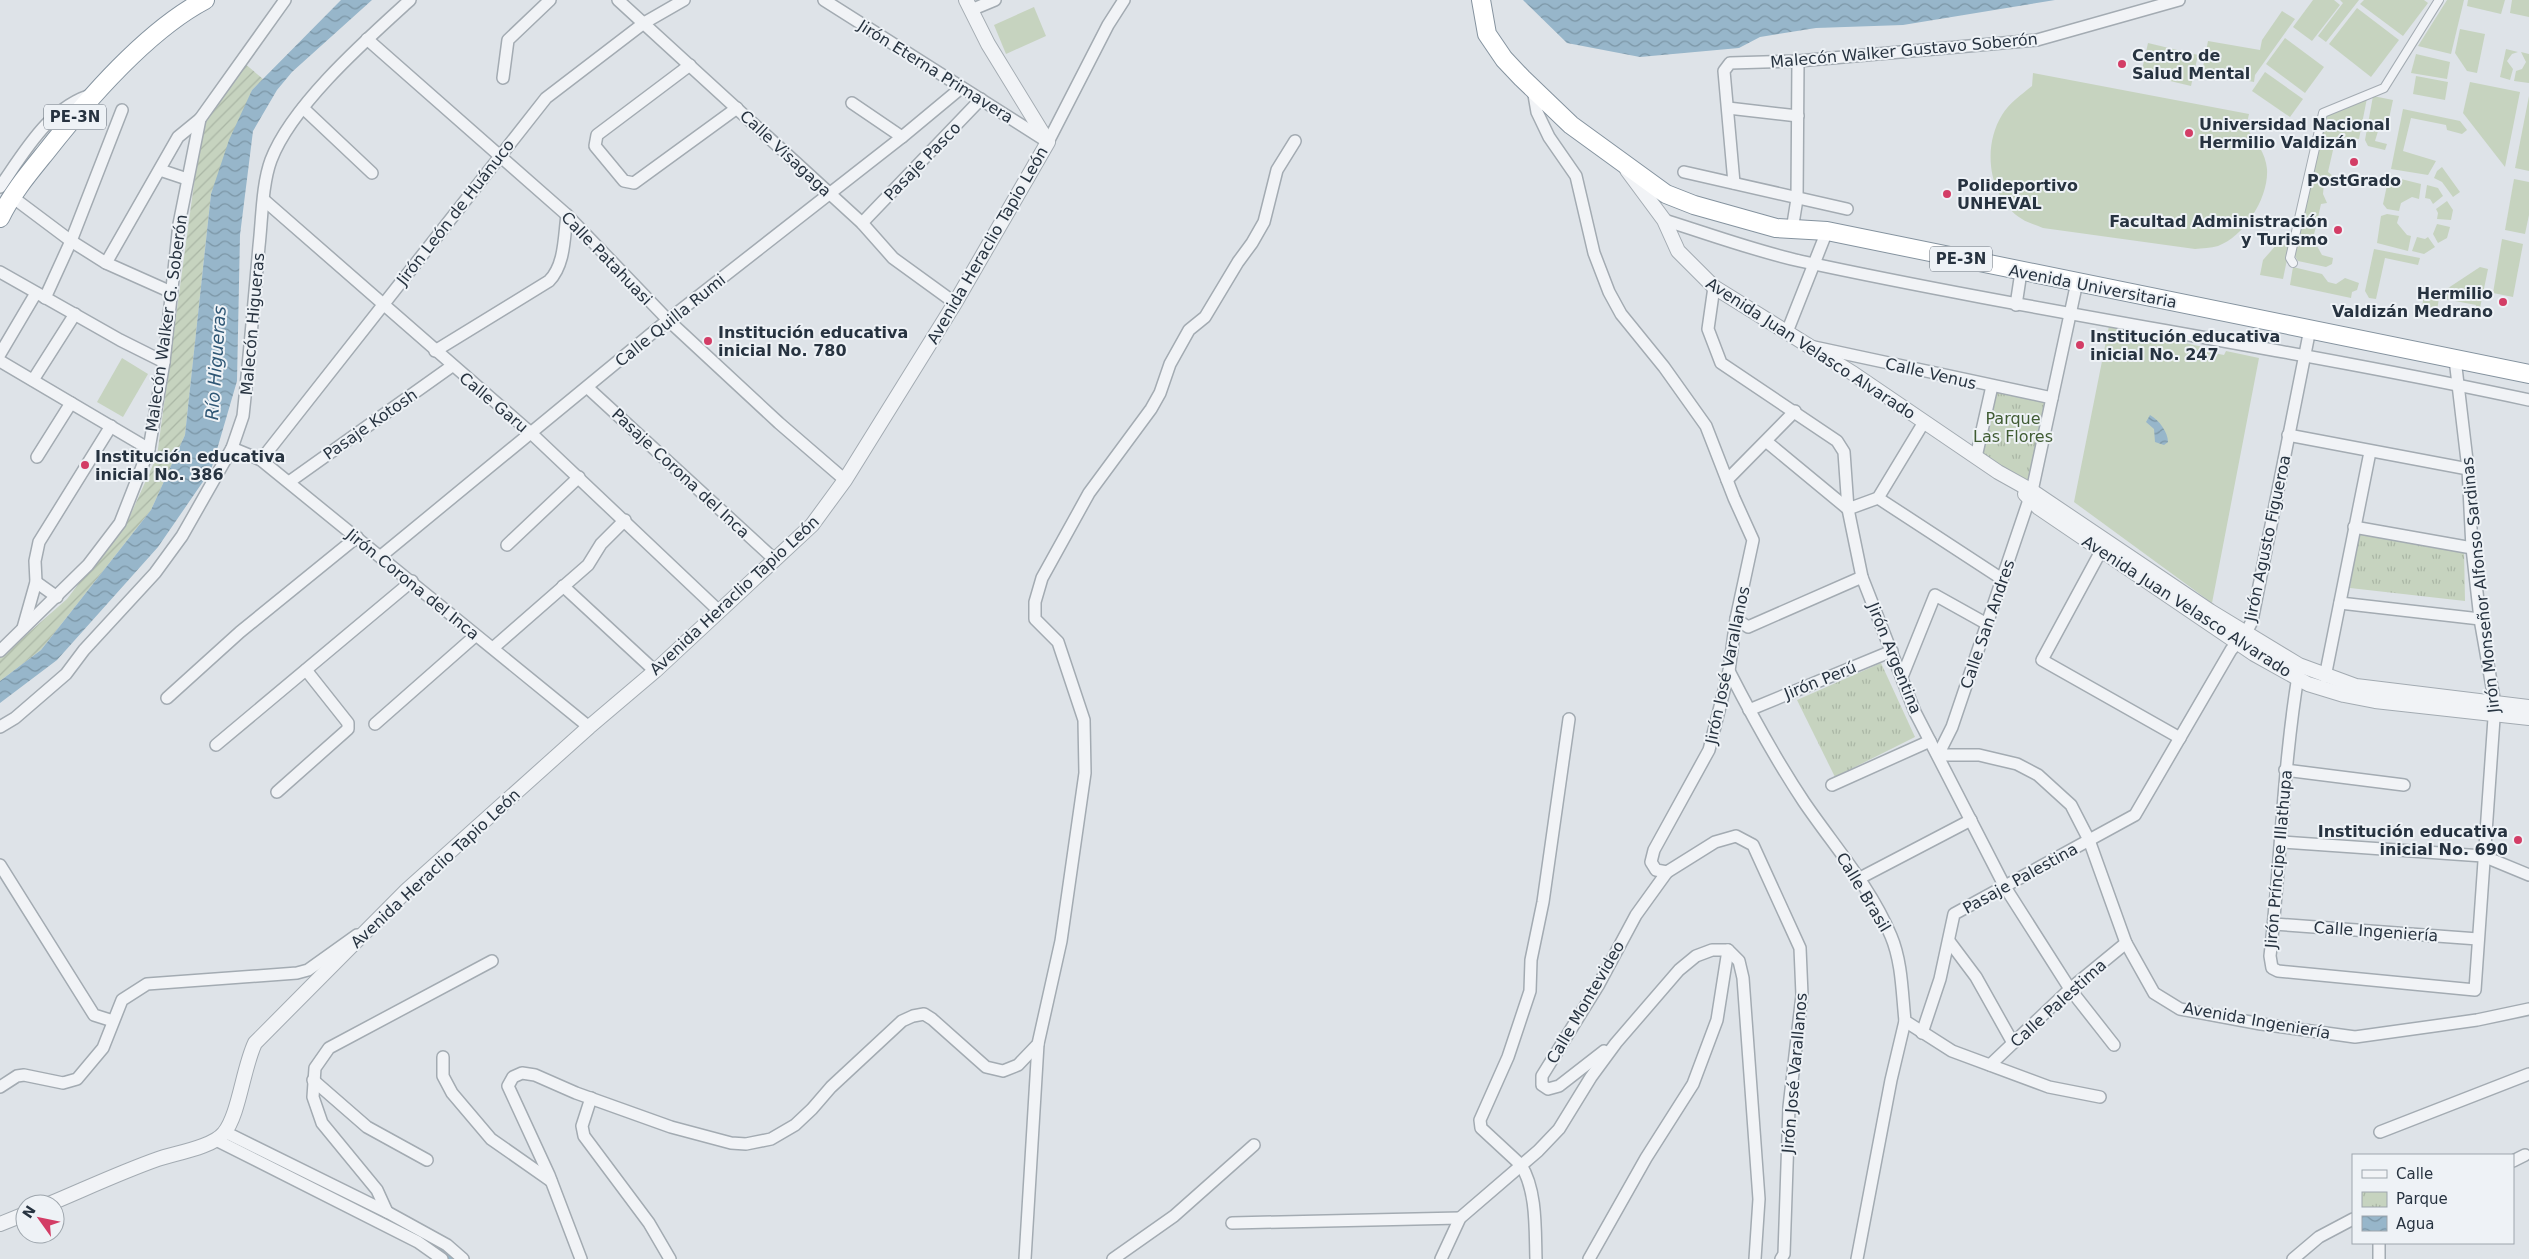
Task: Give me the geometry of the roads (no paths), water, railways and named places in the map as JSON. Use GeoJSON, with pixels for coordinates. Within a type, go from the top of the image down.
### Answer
{"type":"FeatureCollection","features":[{"type":"Feature","properties":{"kind":"highway","name":"PE-3N"},"geometry":{"type":"LineString","coordinates":[[0,218],[5,192],[94,94],[164,27],[187,10],[205,0]]}},
{"type":"Feature","properties":{"kind":"highway","name":"Avenida Universitaria"},"geometry":{"type":"LineString","coordinates":[[1481,0],[1488,34],[1504,59],[1533,89],[1571,125],[1623,164],[1666,194],[1694,205],[1776,228],[1827,231],[2529,374]]}},
{"type":"Feature","properties":{"kind":"street","name":"Malecón Walker G. Soberón"},"geometry":{"type":"LineString","coordinates":[[0,651],[88,565],[120,523],[149,449],[164,362],[179,224],[200,120],[285,0]]}},
{"type":"Feature","properties":{"kind":"street","name":"Malecón Higueras"},"geometry":{"type":"LineString","coordinates":[[0,727],[41,697],[66,674],[84,650],[154,573],[182,536],[232,448],[243,416],[264,200],[270,161],[283,136],[302,108],[367,39],[410,0]]}},
{"type":"Feature","properties":{"kind":"street"},"geometry":{"type":"LineString","coordinates":[[503,78],[508,40],[550,0]]}},
{"type":"Feature","properties":{"kind":"street","name":"Calle Visagaga"},"geometry":{"type":"LineString","coordinates":[[618,0],[862,223],[893,258],[955,303]]}},
{"type":"Feature","properties":{"kind":"street","name":"Jirón León de Huánuco"},"geometry":{"type":"LineString","coordinates":[[261,460],[499,154],[546,98],[644,23],[684,0]]}},
{"type":"Feature","properties":{"kind":"street","name":"Jirón Eterna Primavera"},"geometry":{"type":"LineString","coordinates":[[824,0],[1048,142]]}},
{"type":"Feature","properties":{"kind":"street"},"geometry":{"type":"LineString","coordinates":[[995,0],[969,5],[988,44],[1048,142]]}},
{"type":"Feature","properties":{"kind":"street","name":"Avenida Heraclio Tapio León"},"geometry":{"type":"LineString","coordinates":[[221,1136],[232,1119],[248,1058],[256,1043],[367,929],[589,727],[655,670],[812,524],[845,480],[955,303],[1048,142],[1103,34],[1124,0]]}},
{"type":"Feature","properties":{"kind":"street","name":"Malecón Walker Gustavo Soberón"},"geometry":{"type":"LineString","coordinates":[[1728,108],[1725,67],[1730,63],[1798,61],[2038,40],[2179,0]]}},
{"type":"Feature","properties":{"kind":"street"},"geometry":{"type":"LineString","coordinates":[[2293,263],[2290,258],[2323,113],[2384,88],[2439,0]]}},
{"type":"Feature","properties":{"kind":"street","name":"Calle Patahuasi"},"geometry":{"type":"LineString","coordinates":[[367,39],[567,215],[668,320],[779,423],[845,480]]}},
{"type":"Feature","properties":{"kind":"street"},"geometry":{"type":"LineString","coordinates":[[1792,230],[1797,199],[1798,61]]}},
{"type":"Feature","properties":{"kind":"street"},"geometry":{"type":"LineString","coordinates":[[690,65],[597,135],[595,146],[624,181],[634,183],[736,108]]}},
{"type":"Feature","properties":{"kind":"street","name":"Calle Quilla Rumi"},"geometry":{"type":"LineString","coordinates":[[381,556],[588,388],[668,320],[902,138],[961,88]]}},
{"type":"Feature","properties":{"kind":"street","name":"Jirón José Varallanos"},"geometry":{"type":"LineString","coordinates":[[1533,89],[1537,112],[1549,137],[1576,176],[1594,253],[1609,292],[1621,314],[1664,367],[1706,426],[1727,480],[1754,540],[1736,619],[1729,671],[1709,750],[1654,850],[1651,862],[1656,870],[1666,872],[1715,842],[1736,836],[1753,845],[1800,948],[1802,995],[1791,1080],[1784,1254],[1781,1259]]}},
{"type":"Feature","properties":{"kind":"street","name":"Pasaje Pasco"},"geometry":{"type":"LineString","coordinates":[[862,223],[981,99]]}},
{"type":"Feature","properties":{"kind":"street"},"geometry":{"type":"LineString","coordinates":[[852,104],[902,138]]}},
{"type":"Feature","properties":{"kind":"street"},"geometry":{"type":"LineString","coordinates":[[302,108],[372,174]]}},
{"type":"Feature","properties":{"kind":"street"},"geometry":{"type":"LineString","coordinates":[[1734,183],[1728,108],[1798,116]]}},
{"type":"Feature","properties":{"kind":"street"},"geometry":{"type":"LineString","coordinates":[[0,354],[40,295],[72,241],[122,110]]}},
{"type":"Feature","properties":{"kind":"street"},"geometry":{"type":"LineString","coordinates":[[106,263],[179,136],[200,120]]}},
{"type":"Feature","properties":{"kind":"street"},"geometry":{"type":"LineString","coordinates":[[1025,1259],[1038,1044],[1061,941],[1085,773],[1084,720],[1058,642],[1035,620],[1035,602],[1042,578],[1089,493],[1151,409],[1160,393],[1170,364],[1189,330],[1205,318],[1264,222],[1277,170],[1295,142]]}},
{"type":"Feature","properties":{"kind":"street","name":"Avenida Juan Velasco Alvarado"},"geometry":{"type":"LineString","coordinates":[[1623,164],[1664,220],[1678,251],[1714,287],[1809,346],[1924,422],[2242,638]]}},
{"type":"Feature","properties":{"kind":"street"},"geometry":{"type":"LineString","coordinates":[[160,170],[187,178]]}},
{"type":"Feature","properties":{"kind":"street"},"geometry":{"type":"LineString","coordinates":[[1684,172],[1847,209]]}},
{"type":"Feature","properties":{"kind":"street"},"geometry":{"type":"LineString","coordinates":[[5,192],[72,241],[106,263],[172,292]]}},
{"type":"Feature","properties":{"kind":"street","name":"Calle Garu"},"geometry":{"type":"LineString","coordinates":[[264,200],[532,434],[718,610]]}},
{"type":"Feature","properties":{"kind":"street"},"geometry":{"type":"LineString","coordinates":[[435,351],[555,274],[560,264],[567,215]]}},
{"type":"Feature","properties":{"kind":"street","name":"Avenida Universitaria"},"geometry":{"type":"LineString","coordinates":[[1664,220],[1800,261],[2016,305],[2458,385],[2529,400]]}},
{"type":"Feature","properties":{"kind":"street"},"geometry":{"type":"LineString","coordinates":[[1787,332],[1827,231]]}},
{"type":"Feature","properties":{"kind":"street"},"geometry":{"type":"LineString","coordinates":[[0,272],[164,362]]}},
{"type":"Feature","properties":{"kind":"street"},"geometry":{"type":"LineString","coordinates":[[2016,305],[2021,272]]}},
{"type":"Feature","properties":{"kind":"street","name":"Calle San Andres"},"geometry":{"type":"LineString","coordinates":[[1938,755],[1952,727],[2030,495],[2077,282]]}},
{"type":"Feature","properties":{"kind":"street","name":"Jirón Argentina"},"geometry":{"type":"LineString","coordinates":[[1714,287],[1708,329],[1718,358],[1724,366],[1795,411],[1837,441],[1844,452],[1848,509],[1862,577],[1915,712],[2005,886],[2070,989],[2114,1045]]}},
{"type":"Feature","properties":{"kind":"street"},"geometry":{"type":"LineString","coordinates":[[33,380],[75,314]]}},
{"type":"Feature","properties":{"kind":"street","name":"Jirón Agusto Figueroa"},"geometry":{"type":"LineString","coordinates":[[2089,840],[2135,815],[2252,621],[2310,329]]}},
{"type":"Feature","properties":{"kind":"street","name":"Calle Venus"},"geometry":{"type":"LineString","coordinates":[[1809,346],[2052,398]]}},
{"type":"Feature","properties":{"kind":"street","name":"Jirón Monseñor Alfonso Sardinas"},"geometry":{"type":"LineString","coordinates":[[2455,359],[2468,469],[2472,548],[2480,618],[2494,709],[2475,990]]}},
{"type":"Feature","properties":{"kind":"street"},"geometry":{"type":"LineString","coordinates":[[0,361],[149,449]]}},
{"type":"Feature","properties":{"kind":"street","name":"Pasaje Kotosh"},"geometry":{"type":"LineString","coordinates":[[289,482],[452,366]]}},
{"type":"Feature","properties":{"kind":"street"},"geometry":{"type":"LineString","coordinates":[[1976,457],[1992,386]]}},
{"type":"Feature","properties":{"kind":"street","name":"Pasaje Corona del Inca"},"geometry":{"type":"LineString","coordinates":[[588,388],[774,559]]}},
{"type":"Feature","properties":{"kind":"street"},"geometry":{"type":"LineString","coordinates":[[37,457],[71,403]]}},
{"type":"Feature","properties":{"kind":"street"},"geometry":{"type":"LineString","coordinates":[[1727,480],[1767,442],[1795,411]]}},
{"type":"Feature","properties":{"kind":"street"},"geometry":{"type":"LineString","coordinates":[[1767,442],[1848,509],[1878,498],[1924,422]]}},
{"type":"Feature","properties":{"kind":"street"},"geometry":{"type":"LineString","coordinates":[[22,630],[36,582],[35,561],[39,542],[111,426]]}},
{"type":"Feature","properties":{"kind":"street"},"geometry":{"type":"LineString","coordinates":[[2288,435],[2468,469]]}},
{"type":"Feature","properties":{"kind":"street","name":"Jirón Corona del Inca"},"geometry":{"type":"LineString","coordinates":[[232,448],[261,460],[589,727]]}},
{"type":"Feature","properties":{"kind":"street"},"geometry":{"type":"LineString","coordinates":[[2325,677],[2370,452]]}},
{"type":"Feature","properties":{"kind":"street"},"geometry":{"type":"LineString","coordinates":[[507,545],[579,477]]}},
{"type":"Feature","properties":{"kind":"street","name":"Avenida Juan Velasco Alvarado"},"geometry":{"type":"LineString","coordinates":[[2030,495],[2039,508],[2101,551],[2298,672],[2344,695],[2375,701],[2494,709],[2529,707]]}},
{"type":"Feature","properties":{"kind":"street"},"geometry":{"type":"LineString","coordinates":[[1878,498],[2002,580]]}},
{"type":"Feature","properties":{"kind":"street"},"geometry":{"type":"LineString","coordinates":[[493,648],[588,565],[601,544],[625,520]]}},
{"type":"Feature","properties":{"kind":"street"},"geometry":{"type":"LineString","coordinates":[[2354,527],[2472,548]]}},
{"type":"Feature","properties":{"kind":"street"},"geometry":{"type":"LineString","coordinates":[[167,698],[240,632],[357,537]]}},
{"type":"Feature","properties":{"kind":"street"},"geometry":{"type":"LineString","coordinates":[[2101,551],[2042,660],[2180,738]]}},
{"type":"Feature","properties":{"kind":"street"},"geometry":{"type":"LineString","coordinates":[[1736,619],[1748,628],[1862,577]]}},
{"type":"Feature","properties":{"kind":"street"},"geometry":{"type":"LineString","coordinates":[[36,582],[57,596]]}},
{"type":"Feature","properties":{"kind":"street"},"geometry":{"type":"LineString","coordinates":[[216,744],[412,582]]}},
{"type":"Feature","properties":{"kind":"street"},"geometry":{"type":"LineString","coordinates":[[563,586],[655,670]]}},
{"type":"Feature","properties":{"kind":"street"},"geometry":{"type":"LineString","coordinates":[[1902,677],[1935,595],[1987,624]]}},
{"type":"Feature","properties":{"kind":"street"},"geometry":{"type":"LineString","coordinates":[[2340,603],[2480,618]]}},
{"type":"Feature","properties":{"kind":"street"},"geometry":{"type":"LineString","coordinates":[[375,724],[475,636]]}},
{"type":"Feature","properties":{"kind":"street","name":"Jirón Perú"},"geometry":{"type":"LineString","coordinates":[[1749,710],[1892,651]]}},
{"type":"Feature","properties":{"kind":"street"},"geometry":{"type":"LineString","coordinates":[[276,792],[348,729],[348,723],[306,670]]}},
{"type":"Feature","properties":{"kind":"street","name":"Calle Brasil"},"geometry":{"type":"LineString","coordinates":[[1729,671],[1756,726],[1804,802],[1860,878],[1891,937],[1900,969],[1905,1021]]}},
{"type":"Feature","properties":{"kind":"street","name":"Avenida Juan Velasco Alvarado"},"geometry":{"type":"LineString","coordinates":[[2298,672],[2356,686],[2494,709],[2529,718]]}},
{"type":"Feature","properties":{"kind":"street","name":"Jirón Príncipe Illathupa"},"geometry":{"type":"LineString","coordinates":[[2298,672],[2285,770],[2281,842],[2270,956],[2272,968],[2278,971],[2475,990]]}},
{"type":"Feature","properties":{"kind":"street"},"geometry":{"type":"LineString","coordinates":[[1536,1259],[1533,1208],[1528,1179],[1521,1165],[1481,1128],[1480,1120],[1508,1057],[1530,991],[1531,960],[1543,902],[1569,719]]}},
{"type":"Feature","properties":{"kind":"street"},"geometry":{"type":"LineString","coordinates":[[1832,785],[1930,740]]}},
{"type":"Feature","properties":{"kind":"street","name":"Avenida Ingeniería"},"geometry":{"type":"LineString","coordinates":[[1938,755],[1978,755],[2017,764],[2038,775],[2070,806],[2089,840],[2126,943],[2154,993],[2180,1009],[2261,1024],[2355,1036],[2477,1020],[2529,1009]]}},
{"type":"Feature","properties":{"kind":"street"},"geometry":{"type":"LineString","coordinates":[[2285,770],[2404,785]]}},
{"type":"Feature","properties":{"kind":"street"},"geometry":{"type":"LineString","coordinates":[[1860,878],[1971,820]]}},
{"type":"Feature","properties":{"kind":"street","name":"Pasaje Palestina"},"geometry":{"type":"LineString","coordinates":[[1922,1033],[1940,979],[1954,914],[2089,840]]}},
{"type":"Feature","properties":{"kind":"street"},"geometry":{"type":"LineString","coordinates":[[2281,842],[2484,856],[2529,874]]}},
{"type":"Feature","properties":{"kind":"street"},"geometry":{"type":"LineString","coordinates":[[0,865],[94,1015],[113,1021]]}},
{"type":"Feature","properties":{"kind":"street","name":"Calle Montevideo"},"geometry":{"type":"LineString","coordinates":[[1616,1043],[1558,1086],[1548,1089],[1542,1085],[1542,1076],[1599,984],[1636,915],[1666,872]]}},
{"type":"Feature","properties":{"kind":"street","name":"Calle Ingeniería"},"geometry":{"type":"LineString","coordinates":[[2274,924],[2478,939]]}},
{"type":"Feature","properties":{"kind":"street"},"geometry":{"type":"LineString","coordinates":[[0,1087],[17,1076],[24,1075],[62,1083],[77,1079],[103,1048],[122,1000],[147,984],[297,973],[308,970],[326,955],[367,929]]}},
{"type":"Feature","properties":{"kind":"street"},"geometry":{"type":"LineString","coordinates":[[1949,940],[1976,976],[2013,1043]]}},
{"type":"Feature","properties":{"kind":"street","name":"Calle Palestima"},"geometry":{"type":"LineString","coordinates":[[1990,1065],[2070,989],[2126,943]]}},
{"type":"Feature","properties":{"kind":"street"},"geometry":{"type":"LineString","coordinates":[[1441,1259],[1460,1218],[1559,1129],[1591,1077],[1616,1043],[1679,970],[1696,956],[1712,950],[1728,950],[1717,1020],[1693,1084],[1646,1158],[1589,1259]]}},
{"type":"Feature","properties":{"kind":"street","name":"Jirón José Varallanos"},"geometry":{"type":"LineString","coordinates":[[1728,950],[1739,961],[1743,978],[1759,1199],[1755,1259]]}},
{"type":"Feature","properties":{"kind":"street"},"geometry":{"type":"LineString","coordinates":[[387,1212],[376,1190],[322,1123],[313,1097],[315,1068],[329,1048],[492,961]]}},
{"type":"Feature","properties":{"kind":"street"},"geometry":{"type":"LineString","coordinates":[[581,1259],[551,1182],[508,1086],[513,1077],[522,1073],[535,1075],[671,1127],[731,1143],[746,1144],[771,1139],[795,1125],[862,1057],[902,1021],[913,1016],[924,1014],[986,1067],[1003,1071],[1018,1065],[1038,1044]]}},
{"type":"Feature","properties":{"kind":"street"},"geometry":{"type":"LineString","coordinates":[[1857,1259],[1891,1080],[1905,1021],[1952,1052],[2050,1087],[2100,1097]]}},
{"type":"Feature","properties":{"kind":"street"},"geometry":{"type":"LineString","coordinates":[[443,1056],[443,1076],[452,1093],[491,1139],[551,1182]]}},
{"type":"Feature","properties":{"kind":"street"},"geometry":{"type":"LineString","coordinates":[[2380,1132],[2529,1074]]}},
{"type":"Feature","properties":{"kind":"street"},"geometry":{"type":"LineString","coordinates":[[313,1080],[368,1127],[428,1160]]}},
{"type":"Feature","properties":{"kind":"street"},"geometry":{"type":"LineString","coordinates":[[591,1098],[582,1126],[584,1136],[648,1223],[670,1259]]}},
{"type":"Feature","properties":{"kind":"street"},"geometry":{"type":"LineString","coordinates":[[221,1136],[418,1242],[442,1259]]}},
{"type":"Feature","properties":{"kind":"street"},"geometry":{"type":"LineString","coordinates":[[65,1197],[158,1159],[221,1136],[387,1212],[447,1245],[463,1259]]}},
{"type":"Feature","properties":{"kind":"street"},"geometry":{"type":"LineString","coordinates":[[1114,1259],[1174,1216],[1254,1145]]}},
{"type":"Feature","properties":{"kind":"street"},"geometry":{"type":"LineString","coordinates":[[2514,1160],[2525,1155]]}},
{"type":"Feature","properties":{"kind":"street"},"geometry":{"type":"LineString","coordinates":[[0,1224],[15,1218]]}},
{"type":"Feature","properties":{"kind":"street"},"geometry":{"type":"LineString","coordinates":[[1232,1223],[1460,1218]]}},
{"type":"Feature","properties":{"kind":"street"},"geometry":{"type":"LineString","coordinates":[[2293,1259],[2307,1245],[2352,1220]]}},
{"type":"Feature","properties":{"kind":"street"},"geometry":{"type":"LineString","coordinates":[[2379,1244],[2379,1259]]}},
{"type":"Feature","properties":{"kind":"street"},"geometry":{"type":"LineString","coordinates":[[2303,1259],[2307,1245]]}},
{"type":"Feature","properties":{"kind":"water","name":"Río Higueras"},"geometry":{"type":"Polygon","coordinates":[[[341,0],[372,0],[292,72],[277,90],[253,131],[240,235],[237,381],[211,470],[158,547],[57,660],[0,703],[0,681],[41,650],[151,510],[185,435],[211,194],[229,140],[252,90],[341,0]]]}},
{"type":"Feature","properties":{"kind":"water"},"geometry":{"type":"Polygon","coordinates":[[[1523,0],[2055,0],[1903,25],[1816,28],[1760,37],[1739,48],[1640,57],[1567,43],[1523,0]]]}},
{"type":"Feature","properties":{"kind":"water"},"geometry":{"type":"Polygon","coordinates":[[[2150,415],[2165,430],[2168,442],[2164,445],[2155,442],[2154,429],[2146,422],[2150,415]]]}},
{"type":"Feature","properties":{"kind":"waterway"},"geometry":{"type":"LineString","coordinates":[[435,1244],[451,1259]]}},
{"type":"Feature","properties":{"kind":"place","name":"Centro de Salud Mental"},"geometry":{"type":"Point","coordinates":[2122,64]}},
{"type":"Feature","properties":{"kind":"place","name":"Universidad Nacional Hermilio Valdizán"},"geometry":{"type":"Point","coordinates":[2189,133]}},
{"type":"Feature","properties":{"kind":"place","name":"PostGrado"},"geometry":{"type":"Point","coordinates":[2354,162]}},
{"type":"Feature","properties":{"kind":"place","name":"Polideportivo UNHEVAL"},"geometry":{"type":"Point","coordinates":[1947,194]}},
{"type":"Feature","properties":{"kind":"place","name":"Facultad Administración y Turismo"},"geometry":{"type":"Point","coordinates":[2338,230]}},
{"type":"Feature","properties":{"kind":"place","name":"Hermilio Valdizán Medrano"},"geometry":{"type":"Point","coordinates":[2503,302]}},
{"type":"Feature","properties":{"kind":"place","name":"Institución educativa inicial No. 780"},"geometry":{"type":"Point","coordinates":[708,341]}},
{"type":"Feature","properties":{"kind":"place","name":"Institución educativa inicial No. 247"},"geometry":{"type":"Point","coordinates":[2080,345]}},
{"type":"Feature","properties":{"kind":"place","name":"Institución educativa inicial No. 386"},"geometry":{"type":"Point","coordinates":[85,465]}},
{"type":"Feature","properties":{"kind":"place","name":"Institución educativa inicial No. 690"},"geometry":{"type":"Point","coordinates":[2518,840]}},
{"type":"Feature","properties":{"kind":"park label","name":"Parque Las Flores"},"geometry":{"type":"Point","coordinates":[2013,427]}}]}
